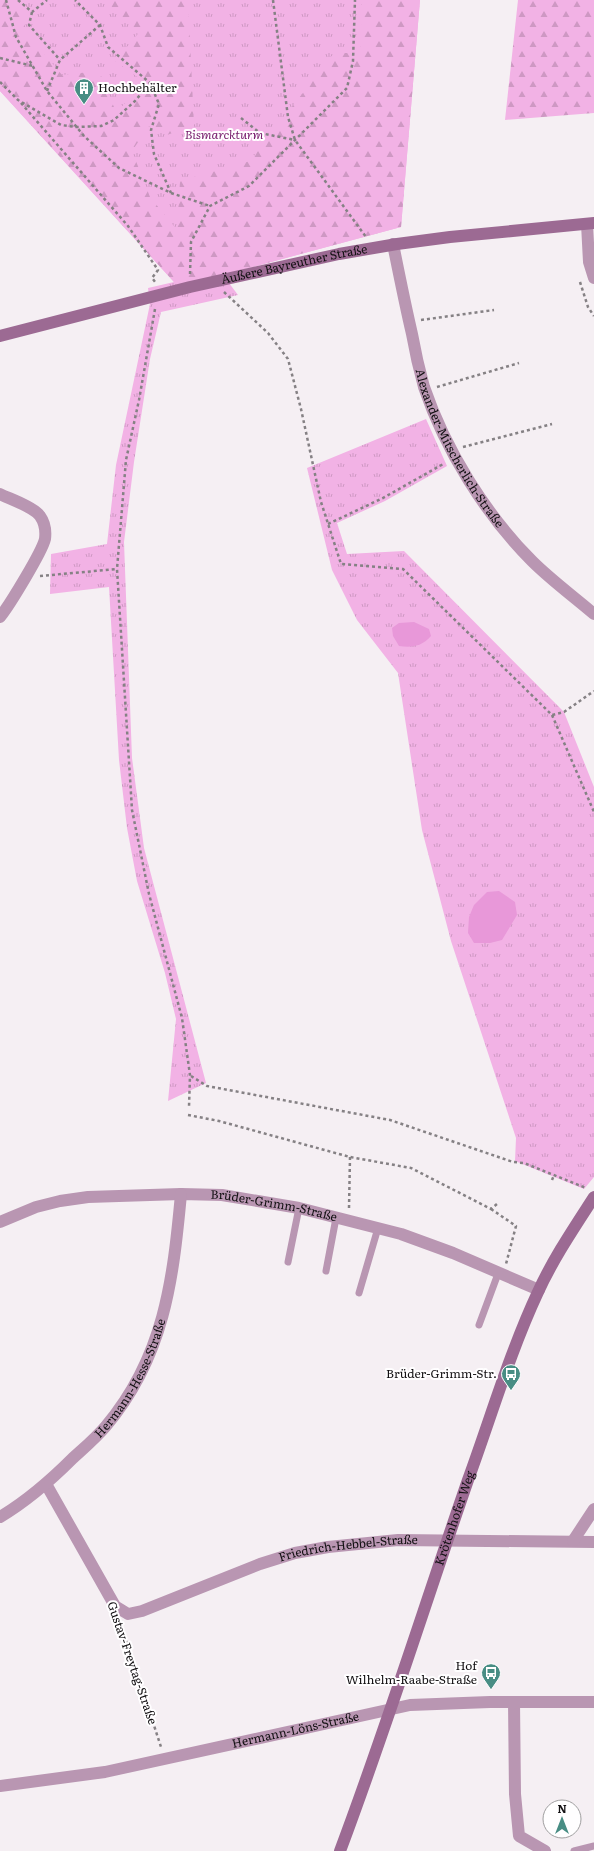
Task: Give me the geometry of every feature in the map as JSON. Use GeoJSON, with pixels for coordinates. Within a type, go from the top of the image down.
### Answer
{"type":"FeatureCollection","features":[{"type":"Feature","properties":{"kind":"street","name":"Äußere Bayreuther Straße"},"geometry":{"type":"LineString","coordinates":[[0,336],[154,302],[190,287],[393,244],[590,223]]}},
{"type":"Feature","properties":{"kind":"street"},"geometry":{"type":"LineString","coordinates":[[590,223],[589,262],[594,278]]}},
{"type":"Feature","properties":{"kind":"street","name":"Alexander-Mitscherlich-Straße"},"geometry":{"type":"LineString","coordinates":[[393,244],[409,321],[426,390],[444,436],[496,519],[508,535],[532,561],[594,614]]}},
{"type":"Feature","properties":{"kind":"street"},"geometry":{"type":"LineString","coordinates":[[0,494],[35,511],[44,522],[46,530],[45,540],[0,617]]}},
{"type":"Feature","properties":{"kind":"street","name":"Krötenhofer Weg"},"geometry":{"type":"LineString","coordinates":[[340,1851],[392,1708],[447,1540],[520,1332],[539,1290],[591,1193]]}},
{"type":"Feature","properties":{"kind":"street","name":"Hermann-Hesse-Straße"},"geometry":{"type":"LineString","coordinates":[[0,1517],[46,1484],[105,1427],[124,1402],[145,1367],[159,1330],[169,1290],[176,1248],[181,1194]]}},
{"type":"Feature","properties":{"kind":"street","name":"Brüder-Grimm-Straße"},"geometry":{"type":"LineString","coordinates":[[0,1222],[36,1207],[60,1201],[120,1195],[222,1195],[299,1208],[378,1228],[431,1245],[501,1272],[539,1290]]}},
{"type":"Feature","properties":{"kind":"street","name":"Gustav-Freytag-Straße"},"geometry":{"type":"LineString","coordinates":[[46,1484],[115,1606]]}},
{"type":"Feature","properties":{"kind":"street"},"geometry":{"type":"LineString","coordinates":[[573,1541],[594,1509]]}},
{"type":"Feature","properties":{"kind":"street","name":"Friedrich-Hebbel-Straße"},"geometry":{"type":"LineString","coordinates":[[115,1606],[128,1614],[142,1611],[260,1564],[295,1553],[366,1542],[398,1540],[594,1542]]}},
{"type":"Feature","properties":{"kind":"street"},"geometry":{"type":"LineString","coordinates":[[514,1702],[515,1794],[519,1836],[545,1851]]}},
{"type":"Feature","properties":{"kind":"street","name":"Hermann-Löns-Straße"},"geometry":{"type":"LineString","coordinates":[[0,1786],[105,1772],[165,1760],[392,1708],[416,1704],[594,1702]]}},
{"type":"Feature","properties":{"kind":"lane"},"geometry":{"type":"LineString","coordinates":[[288,1262],[299,1208]]}},
{"type":"Feature","properties":{"kind":"lane"},"geometry":{"type":"LineString","coordinates":[[326,1270],[336,1218]]}},
{"type":"Feature","properties":{"kind":"lane"},"geometry":{"type":"LineString","coordinates":[[359,1293],[378,1228]]}},
{"type":"Feature","properties":{"kind":"lane"},"geometry":{"type":"LineString","coordinates":[[479,1325],[501,1272]]}},
{"type":"Feature","properties":{"kind":"lane"},"geometry":{"type":"LineString","coordinates":[[574,1851],[594,1846]]}},
{"type":"Feature","properties":{"kind":"path"},"geometry":{"type":"LineString","coordinates":[[6,0],[16,37],[47,91],[84,136],[119,168],[171,193],[210,206]]}},
{"type":"Feature","properties":{"kind":"path"},"geometry":{"type":"LineString","coordinates":[[18,0],[32,12]]}},
{"type":"Feature","properties":{"kind":"path"},"geometry":{"type":"LineString","coordinates":[[47,0],[32,12],[29,25],[60,60]]}},
{"type":"Feature","properties":{"kind":"path"},"geometry":{"type":"LineString","coordinates":[[77,0],[100,24],[108,47],[150,83],[159,104],[151,130],[154,154],[171,193]]}},
{"type":"Feature","properties":{"kind":"path"},"geometry":{"type":"LineString","coordinates":[[273,0],[287,109],[295,140],[373,248]]}},
{"type":"Feature","properties":{"kind":"path"},"geometry":{"type":"LineString","coordinates":[[190,287],[191,242],[210,206],[249,186],[347,88],[353,61],[355,0]]}},
{"type":"Feature","properties":{"kind":"path"},"geometry":{"type":"LineString","coordinates":[[47,91],[60,60],[100,24]]}},
{"type":"Feature","properties":{"kind":"path"},"geometry":{"type":"LineString","coordinates":[[0,58],[33,66]]}},
{"type":"Feature","properties":{"kind":"path"},"geometry":{"type":"LineString","coordinates":[[0,82],[18,100],[128,226],[158,270],[152,278]]}},
{"type":"Feature","properties":{"kind":"path"},"geometry":{"type":"LineString","coordinates":[[18,100],[60,125],[76,127],[101,126],[114,120],[135,101],[150,83]]}},
{"type":"Feature","properties":{"kind":"path"},"geometry":{"type":"LineString","coordinates":[[241,118],[260,133],[295,140]]}},
{"type":"Feature","properties":{"kind":"path"},"geometry":{"type":"LineString","coordinates":[[217,294],[231,291]]}},
{"type":"Feature","properties":{"kind":"path"},"geometry":{"type":"LineString","coordinates":[[224,292],[268,333],[288,359],[301,409],[321,502],[341,564],[403,569],[552,715],[594,812]]}},
{"type":"Feature","properties":{"kind":"path"},"geometry":{"type":"LineString","coordinates":[[154,302],[162,306]]}},
{"type":"Feature","properties":{"kind":"path"},"geometry":{"type":"LineString","coordinates":[[148,310],[154,302]]}},
{"type":"Feature","properties":{"kind":"path"},"geometry":{"type":"LineString","coordinates":[[154,302],[139,400],[126,460],[117,569],[132,810],[149,894],[182,1018],[190,1076],[189,1107]]}},
{"type":"Feature","properties":{"kind":"path"},"geometry":{"type":"LineString","coordinates":[[409,321],[494,310]]}},
{"type":"Feature","properties":{"kind":"path"},"geometry":{"type":"LineString","coordinates":[[426,390],[519,363]]}},
{"type":"Feature","properties":{"kind":"path"},"geometry":{"type":"LineString","coordinates":[[328,524],[383,498],[454,453],[552,424]]}},
{"type":"Feature","properties":{"kind":"path"},"geometry":{"type":"LineString","coordinates":[[24,578],[117,569]]}},
{"type":"Feature","properties":{"kind":"path"},"geometry":{"type":"LineString","coordinates":[[552,715],[564,712],[594,691]]}},
{"type":"Feature","properties":{"kind":"path"},"geometry":{"type":"LineString","coordinates":[[190,1076],[206,1086],[390,1120],[513,1163],[524,1163],[554,1175],[591,1193]]}},
{"type":"Feature","properties":{"kind":"path"},"geometry":{"type":"LineString","coordinates":[[188,1115],[220,1121],[350,1157],[411,1168],[491,1209],[516,1226],[501,1272]]}},
{"type":"Feature","properties":{"kind":"path"},"geometry":{"type":"LineString","coordinates":[[348,1220],[350,1157]]}},
{"type":"Feature","properties":{"kind":"path"},"geometry":{"type":"LineString","coordinates":[[552,1180],[554,1175]]}},
{"type":"Feature","properties":{"kind":"path"},"geometry":{"type":"LineString","coordinates":[[491,1209],[497,1204]]}},
{"type":"Feature","properties":{"kind":"path","name":"Gustav-Freytag-Straße"},"geometry":{"type":"LineString","coordinates":[[115,1606],[165,1760]]}},
{"type":"Feature","properties":{"kind":"green space","name":"Bismarckturm"},"geometry":{"type":"Polygon","coordinates":[[[0,0],[420,0],[401,227],[223,275],[238,295],[161,312],[150,359],[134,462],[124,542],[132,758],[144,848],[206,1083],[168,1101],[176,1019],[165,973],[137,881],[127,828],[119,760],[109,587],[50,594],[51,554],[107,544],[116,465],[150,304],[148,288],[174,282],[0,91],[0,0]]]}},
{"type":"Feature","properties":{"kind":"green space","name":"Bismarckturm"},"geometry":{"type":"Polygon","coordinates":[[[0,0],[25,0],[25,31],[62,75],[99,71],[116,112],[146,83],[115,61],[138,34],[105,0],[188,0],[194,125],[167,135],[149,126],[132,151],[150,197],[177,230],[180,181],[250,161],[334,53],[360,53],[362,0],[420,0],[401,227],[222,275],[174,282],[0,91],[0,0]]]}},
{"type":"Feature","properties":{"kind":"green space"},"geometry":{"type":"Polygon","coordinates":[[[518,0],[594,0],[594,113],[505,120],[518,0]]]}},
{"type":"Feature","properties":{"kind":"green space"},"geometry":{"type":"Polygon","coordinates":[[[426,419],[447,466],[385,501],[337,523],[347,554],[404,551],[564,712],[594,787],[594,1177],[584,1189],[515,1161],[516,1138],[451,941],[422,830],[398,673],[357,620],[332,570],[307,468],[426,419]]]}},
{"type":"Feature","properties":{"kind":"shaded area"},"geometry":{"type":"Polygon","coordinates":[[[414,622],[429,629],[431,636],[417,646],[399,646],[393,636],[392,628],[399,623],[414,622]]]}},
{"type":"Feature","properties":{"kind":"shaded area"},"geometry":{"type":"Polygon","coordinates":[[[499,891],[515,902],[517,915],[502,940],[490,943],[474,943],[468,933],[469,917],[474,905],[487,892],[499,891]]]}},
{"type":"Feature","properties":{"kind":"place","name":"Hochbehälter"},"geometry":{"type":"Point","coordinates":[84,105]}},
{"type":"Feature","properties":{"kind":"place","name":"Brüder-Grimm-Str."},"geometry":{"type":"Point","coordinates":[511,1391]}},
{"type":"Feature","properties":{"kind":"place","name":"Hof Wilhelm-Raabe-Straße"},"geometry":{"type":"Point","coordinates":[491,1690]}}]}
